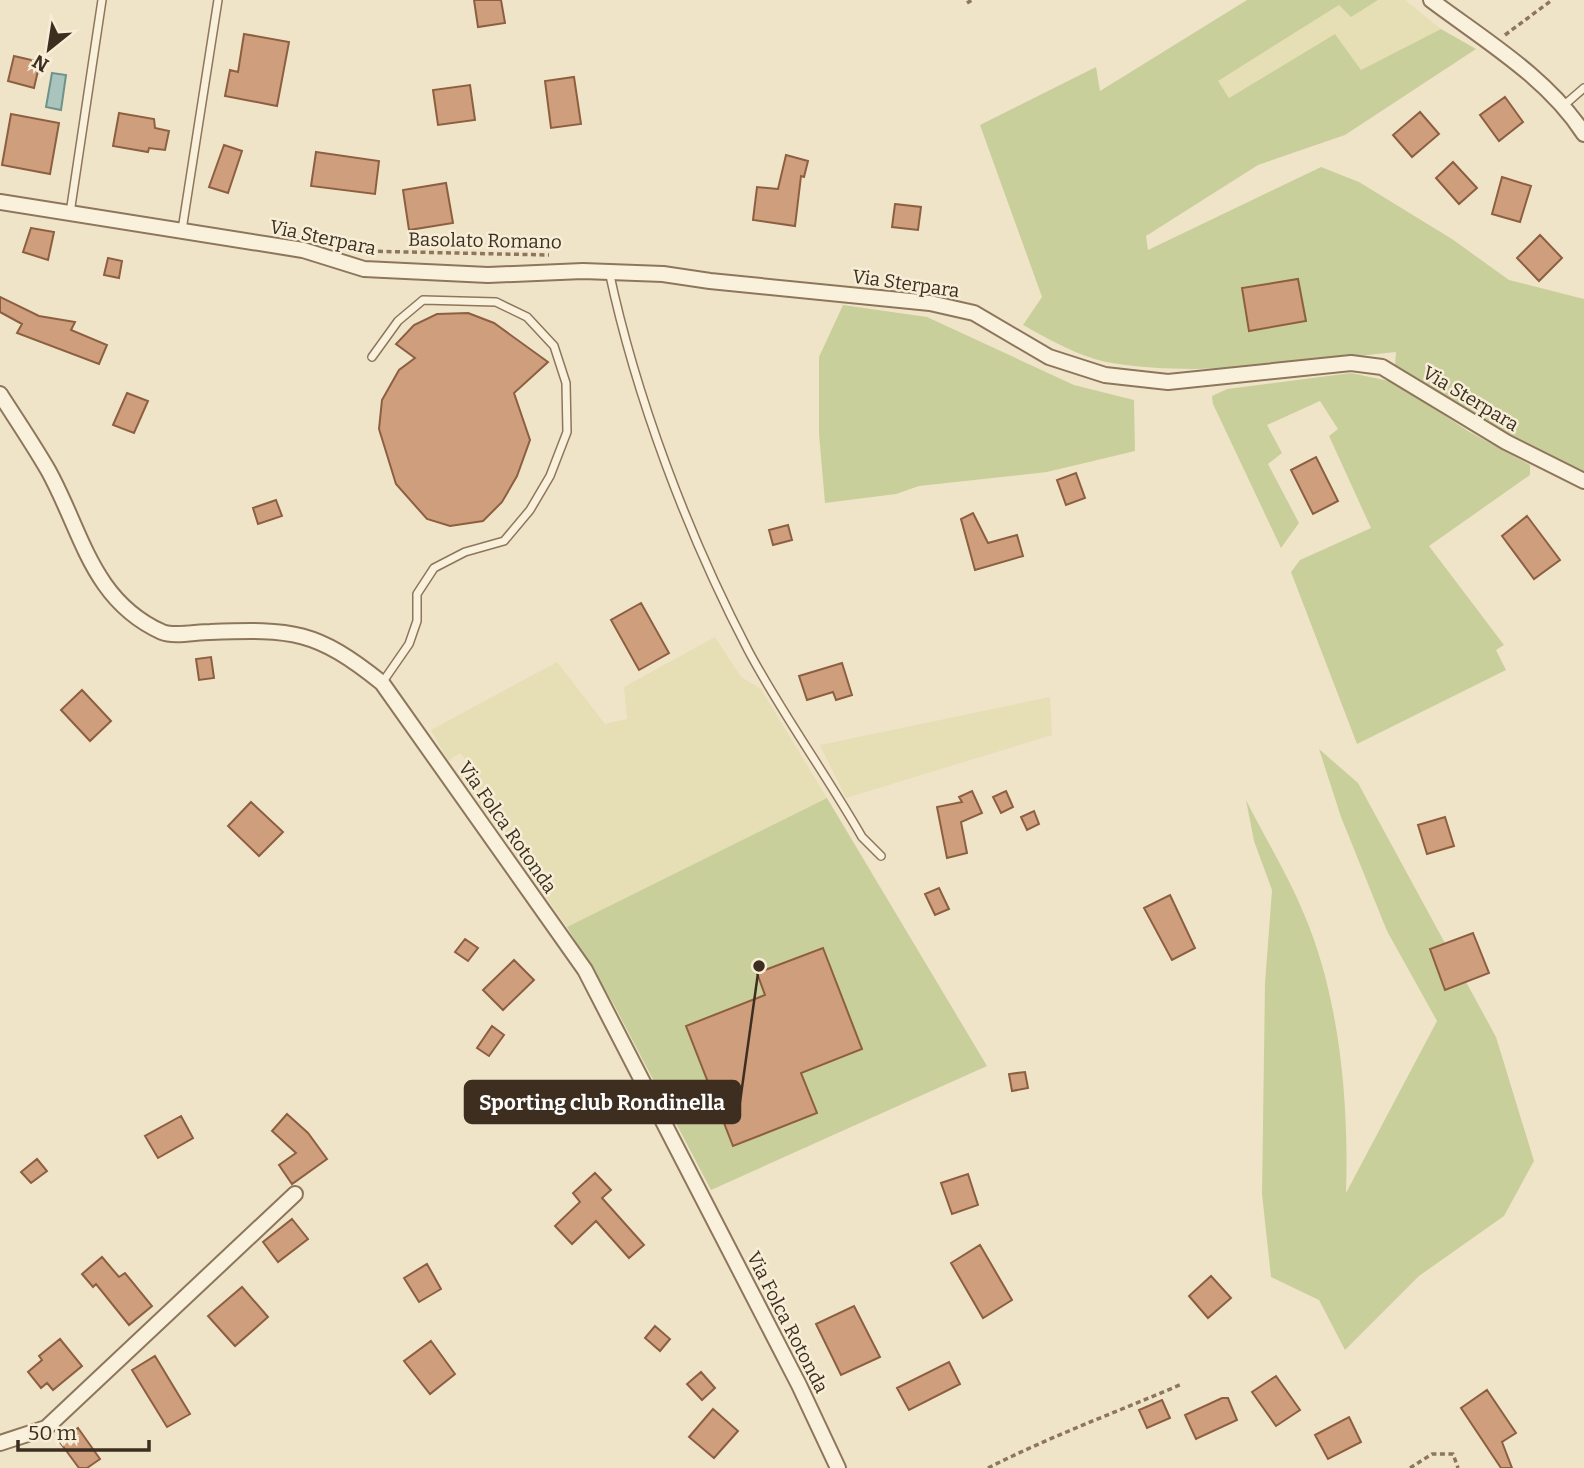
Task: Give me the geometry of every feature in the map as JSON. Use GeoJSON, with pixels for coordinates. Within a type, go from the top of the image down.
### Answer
{"type":"FeatureCollection","features":[{"type":"Feature","properties":{"kind":"street"},"geometry":{"type":"LineString","coordinates":[[1431,0],[1528,73],[1584,134]]}},
{"type":"Feature","properties":{"kind":"street","name":"Via Sterpara"},"geometry":{"type":"LineString","coordinates":[[0,202],[303,250],[364,269],[488,275],[609,271],[663,274],[930,303],[974,313],[1049,357],[1105,375],[1168,382],[1351,363],[1382,367],[1506,442],[1584,481]]}},
{"type":"Feature","properties":{"kind":"street","name":"Via Folca Rotonda"},"geometry":{"type":"LineString","coordinates":[[0,394],[49,472],[100,581],[132,613],[164,633],[267,630],[314,638],[346,654],[382,683],[585,970],[799,1385],[838,1468]]}},
{"type":"Feature","properties":{"kind":"street"},"geometry":{"type":"LineString","coordinates":[[0,1443],[46,1428],[295,1194]]}},
{"type":"Feature","properties":{"kind":"lane"},"geometry":{"type":"LineString","coordinates":[[70,213],[102,0]]}},
{"type":"Feature","properties":{"kind":"lane"},"geometry":{"type":"LineString","coordinates":[[182,230],[218,0]]}},
{"type":"Feature","properties":{"kind":"lane"},"geometry":{"type":"LineString","coordinates":[[1562,107],[1584,88]]}},
{"type":"Feature","properties":{"kind":"lane"},"geometry":{"type":"LineString","coordinates":[[609,271],[637,387],[707,562],[749,652],[862,837],[881,856]]}},
{"type":"Feature","properties":{"kind":"lane"},"geometry":{"type":"LineString","coordinates":[[372,357],[398,321],[423,300],[496,302],[527,317],[554,346],[566,383],[567,432],[550,476],[530,510],[504,541],[466,552],[434,568],[417,594],[417,621],[410,644],[382,683]]}},
{"type":"Feature","properties":{"kind":"path"},"geometry":{"type":"LineString","coordinates":[[1492,45],[1552,0]]}},
{"type":"Feature","properties":{"kind":"path","name":"Basolato Romano"},"geometry":{"type":"LineString","coordinates":[[358,251],[553,255]]}},
{"type":"Feature","properties":{"kind":"path"},"geometry":{"type":"LineString","coordinates":[[988,1468],[1043,1440],[1064,1435],[1182,1384]]}},
{"type":"Feature","properties":{"kind":"path"},"geometry":{"type":"LineString","coordinates":[[1410,1468],[1432,1454],[1453,1454],[1458,1468]]}},
{"type":"Feature","properties":{"kind":"shaded area"},"geometry":{"type":"Polygon","coordinates":[[[1378,0],[1405,0],[1441,29],[1361,70],[1335,34],[1229,98],[1217,81],[1339,5],[1351,16],[1378,0]]]}},
{"type":"Feature","properties":{"kind":"shaded area"},"geometry":{"type":"Polygon","coordinates":[[[715,637],[741,677],[761,689],[827,798],[567,927],[459,775],[472,767],[460,753],[448,761],[431,730],[557,662],[605,724],[627,719],[624,687],[715,637]]]}},
{"type":"Feature","properties":{"kind":"shaded area"},"geometry":{"type":"Polygon","coordinates":[[[1050,697],[1052,735],[846,798],[820,745],[1050,697]]]}},
{"type":"Feature","properties":{"kind":"green space"},"geometry":{"type":"Polygon","coordinates":[[[1247,0],[1378,0],[1351,17],[1339,5],[1218,81],[1229,98],[1335,34],[1361,70],[1441,29],[1476,49],[1345,135],[1258,165],[1146,236],[1148,250],[1321,167],[1359,182],[1452,239],[1509,280],[1584,299],[1584,471],[1482,420],[1395,365],[1396,352],[1254,366],[1182,369],[1147,367],[1089,357],[1023,325],[1042,297],[980,125],[1096,67],[1100,91],[1247,0]]]}},
{"type":"Feature","properties":{"kind":"green space"},"geometry":{"type":"Polygon","coordinates":[[[843,305],[927,317],[1074,385],[1134,400],[1135,451],[1047,472],[919,486],[896,494],[825,503],[819,434],[819,357],[843,305]]]}},
{"type":"Feature","properties":{"kind":"green space"},"geometry":{"type":"Polygon","coordinates":[[[1351,373],[1394,382],[1468,431],[1530,465],[1530,475],[1429,546],[1504,645],[1496,650],[1506,670],[1357,744],[1291,572],[1300,560],[1371,528],[1329,436],[1338,429],[1320,401],[1267,425],[1282,453],[1268,464],[1299,523],[1281,548],[1213,404],[1212,396],[1227,389],[1351,373]]]}},
{"type":"Feature","properties":{"kind":"green space"},"geometry":{"type":"Polygon","coordinates":[[[1319,749],[1358,783],[1496,1037],[1534,1161],[1504,1216],[1419,1276],[1345,1350],[1319,1300],[1271,1277],[1262,1194],[1265,983],[1272,890],[1254,841],[1246,800],[1298,899],[1326,980],[1344,1087],[1346,1193],[1437,1021],[1387,931],[1341,817],[1319,749]]]}},
{"type":"Feature","properties":{"kind":"green space"},"geometry":{"type":"Polygon","coordinates":[[[827,798],[987,1066],[711,1190],[614,1005],[567,927],[827,798]]]}},
{"type":"Feature","properties":{"kind":"water"},"geometry":{"type":"Polygon","coordinates":[[[52,73],[66,75],[61,110],[46,107],[52,73]]]}},
{"type":"Feature","properties":{"kind":"building"},"geometry":{"type":"Polygon","coordinates":[[[474,0],[501,0],[505,23],[478,27],[474,0]]]}},
{"type":"Feature","properties":{"kind":"building"},"geometry":{"type":"Polygon","coordinates":[[[244,34],[289,42],[277,106],[225,96],[230,70],[238,72],[244,34]]]}},
{"type":"Feature","properties":{"kind":"building"},"geometry":{"type":"Polygon","coordinates":[[[14,56],[40,62],[34,88],[8,81],[14,56]]]}},
{"type":"Feature","properties":{"kind":"building"},"geometry":{"type":"Polygon","coordinates":[[[574,77],[581,124],[551,128],[545,81],[574,77]]]}},
{"type":"Feature","properties":{"kind":"building"},"geometry":{"type":"Polygon","coordinates":[[[470,85],[475,120],[438,125],[433,90],[470,85]]]}},
{"type":"Feature","properties":{"kind":"building"},"geometry":{"type":"Polygon","coordinates":[[[1505,97],[1523,122],[1499,141],[1480,115],[1505,97]]]}},
{"type":"Feature","properties":{"kind":"building"},"geometry":{"type":"Polygon","coordinates":[[[1420,112],[1439,134],[1412,157],[1393,135],[1420,112]]]}},
{"type":"Feature","properties":{"kind":"building"},"geometry":{"type":"Polygon","coordinates":[[[119,113],[154,119],[155,128],[169,131],[165,150],[149,148],[148,152],[113,146],[119,113]]]}},
{"type":"Feature","properties":{"kind":"building"},"geometry":{"type":"Polygon","coordinates":[[[11,114],[59,123],[50,174],[2,165],[11,114]]]}},
{"type":"Feature","properties":{"kind":"building"},"geometry":{"type":"Polygon","coordinates":[[[224,145],[242,151],[228,193],[209,187],[224,145]]]}},
{"type":"Feature","properties":{"kind":"building"},"geometry":{"type":"Polygon","coordinates":[[[316,152],[379,161],[375,194],[311,186],[316,152]]]}},
{"type":"Feature","properties":{"kind":"building"},"geometry":{"type":"Polygon","coordinates":[[[786,155],[808,161],[804,177],[801,176],[795,226],[753,220],[757,187],[778,189],[786,155]]]}},
{"type":"Feature","properties":{"kind":"building"},"geometry":{"type":"Polygon","coordinates":[[[1453,162],[1477,188],[1459,204],[1436,178],[1453,162]]]}},
{"type":"Feature","properties":{"kind":"building"},"geometry":{"type":"Polygon","coordinates":[[[1502,177],[1531,186],[1520,222],[1492,214],[1502,177]]]}},
{"type":"Feature","properties":{"kind":"building"},"geometry":{"type":"Polygon","coordinates":[[[446,183],[453,223],[409,230],[403,190],[446,183]]]}},
{"type":"Feature","properties":{"kind":"building"},"geometry":{"type":"Polygon","coordinates":[[[895,204],[921,207],[918,230],[892,227],[895,204]]]}},
{"type":"Feature","properties":{"kind":"building"},"geometry":{"type":"Polygon","coordinates":[[[31,228],[54,232],[48,260],[23,252],[31,228]]]}},
{"type":"Feature","properties":{"kind":"building"},"geometry":{"type":"Polygon","coordinates":[[[1540,235],[1562,258],[1539,281],[1517,258],[1540,235]]]}},
{"type":"Feature","properties":{"kind":"building"},"geometry":{"type":"Polygon","coordinates":[[[108,258],[122,261],[119,278],[104,275],[108,258]]]}},
{"type":"Feature","properties":{"kind":"building"},"geometry":{"type":"Polygon","coordinates":[[[1298,279],[1306,321],[1249,331],[1242,288],[1298,279]]]}},
{"type":"Feature","properties":{"kind":"building"},"geometry":{"type":"Polygon","coordinates":[[[0,297],[39,316],[75,322],[71,330],[107,345],[99,364],[17,333],[22,324],[0,312],[0,297]]]}},
{"type":"Feature","properties":{"kind":"building"},"geometry":{"type":"Polygon","coordinates":[[[468,313],[494,323],[548,362],[514,393],[530,440],[517,476],[502,502],[483,521],[450,526],[427,519],[396,484],[379,429],[382,400],[399,370],[415,358],[396,344],[414,325],[437,314],[468,313]]]}},
{"type":"Feature","properties":{"kind":"building"},"geometry":{"type":"Polygon","coordinates":[[[127,393],[148,401],[134,433],[113,425],[127,393]]]}},
{"type":"Feature","properties":{"kind":"building"},"geometry":{"type":"Polygon","coordinates":[[[1316,457],[1338,501],[1313,514],[1291,470],[1316,457]]]}},
{"type":"Feature","properties":{"kind":"building"},"geometry":{"type":"Polygon","coordinates":[[[1076,473],[1085,498],[1066,505],[1057,480],[1076,473]]]}},
{"type":"Feature","properties":{"kind":"building"},"geometry":{"type":"Polygon","coordinates":[[[276,500],[282,516],[258,524],[253,508],[276,500]]]}},
{"type":"Feature","properties":{"kind":"building"},"geometry":{"type":"Polygon","coordinates":[[[973,513],[988,543],[1017,535],[1023,556],[975,570],[961,519],[973,513]]]}},
{"type":"Feature","properties":{"kind":"building"},"geometry":{"type":"Polygon","coordinates":[[[1527,516],[1560,560],[1534,579],[1502,536],[1527,516]]]}},
{"type":"Feature","properties":{"kind":"building"},"geometry":{"type":"Polygon","coordinates":[[[788,525],[792,540],[773,545],[769,530],[788,525]]]}},
{"type":"Feature","properties":{"kind":"building"},"geometry":{"type":"Polygon","coordinates":[[[641,603],[669,653],[639,670],[611,620],[641,603]]]}},
{"type":"Feature","properties":{"kind":"building"},"geometry":{"type":"Polygon","coordinates":[[[211,657],[214,678],[199,680],[196,659],[211,657]]]}},
{"type":"Feature","properties":{"kind":"building"},"geometry":{"type":"Polygon","coordinates":[[[842,663],[852,695],[836,700],[833,692],[807,700],[799,676],[842,663]]]}},
{"type":"Feature","properties":{"kind":"building"},"geometry":{"type":"Polygon","coordinates":[[[82,690],[111,721],[90,741],[61,710],[82,690]]]}},
{"type":"Feature","properties":{"kind":"building"},"geometry":{"type":"Polygon","coordinates":[[[972,791],[982,813],[961,822],[967,853],[947,858],[937,807],[962,802],[959,797],[972,791]]]}},
{"type":"Feature","properties":{"kind":"building"},"geometry":{"type":"Polygon","coordinates":[[[1006,791],[1013,807],[1001,813],[993,797],[1006,791]]]}},
{"type":"Feature","properties":{"kind":"building"},"geometry":{"type":"Polygon","coordinates":[[[251,802],[283,832],[259,856],[228,826],[251,802]]]}},
{"type":"Feature","properties":{"kind":"building"},"geometry":{"type":"Polygon","coordinates":[[[1034,811],[1039,824],[1027,830],[1021,817],[1034,811]]]}},
{"type":"Feature","properties":{"kind":"building"},"geometry":{"type":"Polygon","coordinates":[[[1445,817],[1454,846],[1427,854],[1418,825],[1445,817]]]}},
{"type":"Feature","properties":{"kind":"building"},"geometry":{"type":"Polygon","coordinates":[[[939,888],[949,909],[935,915],[925,894],[939,888]]]}},
{"type":"Feature","properties":{"kind":"building"},"geometry":{"type":"Polygon","coordinates":[[[1170,895],[1195,948],[1172,960],[1144,908],[1170,895]]]}},
{"type":"Feature","properties":{"kind":"building"},"geometry":{"type":"Polygon","coordinates":[[[1473,933],[1489,973],[1445,990],[1430,949],[1473,933]]]}},
{"type":"Feature","properties":{"kind":"building"},"geometry":{"type":"Polygon","coordinates":[[[465,939],[478,948],[468,961],[455,952],[465,939]]]}},
{"type":"Feature","properties":{"kind":"building"},"geometry":{"type":"Polygon","coordinates":[[[823,948],[862,1049],[801,1073],[817,1113],[733,1146],[686,1026],[765,995],[757,973],[823,948]]]}},
{"type":"Feature","properties":{"kind":"building"},"geometry":{"type":"Polygon","coordinates":[[[514,960],[534,980],[503,1010],[483,990],[514,960]]]}},
{"type":"Feature","properties":{"kind":"building"},"geometry":{"type":"Polygon","coordinates":[[[492,1026],[504,1035],[489,1056],[477,1048],[492,1026]]]}},
{"type":"Feature","properties":{"kind":"building"},"geometry":{"type":"Polygon","coordinates":[[[1025,1072],[1028,1088],[1012,1091],[1009,1074],[1025,1072]]]}},
{"type":"Feature","properties":{"kind":"building"},"geometry":{"type":"Polygon","coordinates":[[[287,1114],[308,1133],[327,1159],[292,1184],[279,1165],[296,1153],[272,1131],[287,1114]]]}},
{"type":"Feature","properties":{"kind":"building"},"geometry":{"type":"Polygon","coordinates":[[[181,1116],[193,1138],[158,1158],[145,1136],[181,1116]]]}},
{"type":"Feature","properties":{"kind":"building"},"geometry":{"type":"Polygon","coordinates":[[[37,1159],[47,1171],[31,1183],[21,1172],[37,1159]]]}},
{"type":"Feature","properties":{"kind":"building"},"geometry":{"type":"Polygon","coordinates":[[[595,1173],[611,1190],[602,1198],[644,1245],[629,1258],[596,1221],[572,1244],[555,1226],[580,1202],[573,1193],[595,1173]]]}},
{"type":"Feature","properties":{"kind":"building"},"geometry":{"type":"Polygon","coordinates":[[[968,1174],[978,1205],[952,1214],[941,1183],[968,1174]]]}},
{"type":"Feature","properties":{"kind":"building"},"geometry":{"type":"Polygon","coordinates":[[[292,1219],[308,1239],[278,1262],[263,1242],[292,1219]]]}},
{"type":"Feature","properties":{"kind":"building"},"geometry":{"type":"Polygon","coordinates":[[[980,1245],[1012,1300],[983,1318],[951,1263],[980,1245]]]}},
{"type":"Feature","properties":{"kind":"building"},"geometry":{"type":"Polygon","coordinates":[[[102,1257],[119,1277],[125,1273],[152,1306],[129,1325],[96,1284],[93,1287],[82,1274],[102,1257]]]}},
{"type":"Feature","properties":{"kind":"building"},"geometry":{"type":"Polygon","coordinates":[[[427,1264],[441,1289],[419,1302],[404,1278],[427,1264]]]}},
{"type":"Feature","properties":{"kind":"building"},"geometry":{"type":"Polygon","coordinates":[[[1211,1276],[1231,1298],[1208,1318],[1189,1296],[1211,1276]]]}},
{"type":"Feature","properties":{"kind":"building"},"geometry":{"type":"Polygon","coordinates":[[[242,1287],[268,1317],[235,1346],[208,1316],[242,1287]]]}},
{"type":"Feature","properties":{"kind":"building"},"geometry":{"type":"Polygon","coordinates":[[[854,1306],[880,1357],[841,1375],[816,1324],[854,1306]]]}},
{"type":"Feature","properties":{"kind":"building"},"geometry":{"type":"Polygon","coordinates":[[[655,1326],[670,1339],[660,1351],[645,1338],[655,1326]]]}},
{"type":"Feature","properties":{"kind":"building"},"geometry":{"type":"Polygon","coordinates":[[[60,1339],[82,1366],[53,1390],[47,1383],[41,1388],[28,1372],[42,1360],[39,1356],[60,1339]]]}},
{"type":"Feature","properties":{"kind":"building"},"geometry":{"type":"Polygon","coordinates":[[[431,1341],[455,1374],[430,1394],[404,1361],[431,1341]]]}},
{"type":"Feature","properties":{"kind":"building"},"geometry":{"type":"Polygon","coordinates":[[[155,1356],[190,1414],[167,1427],[132,1370],[155,1356]]]}},
{"type":"Feature","properties":{"kind":"building"},"geometry":{"type":"Polygon","coordinates":[[[949,1362],[960,1384],[909,1410],[897,1388],[949,1362]]]}},
{"type":"Feature","properties":{"kind":"building"},"geometry":{"type":"Polygon","coordinates":[[[701,1372],[715,1388],[702,1400],[687,1384],[701,1372]]]}},
{"type":"Feature","properties":{"kind":"building"},"geometry":{"type":"Polygon","coordinates":[[[1276,1376],[1300,1410],[1276,1426],[1252,1392],[1276,1376]]]}},
{"type":"Feature","properties":{"kind":"building"},"geometry":{"type":"Polygon","coordinates":[[[1487,1390],[1516,1433],[1502,1442],[1512,1468],[1501,1468],[1461,1408],[1487,1390]]]}},
{"type":"Feature","properties":{"kind":"building"},"geometry":{"type":"Polygon","coordinates":[[[1222,1398],[1228,1398],[1237,1420],[1196,1439],[1185,1415],[1222,1398]]]}},
{"type":"Feature","properties":{"kind":"building"},"geometry":{"type":"Polygon","coordinates":[[[1162,1400],[1170,1418],[1147,1428],[1139,1410],[1162,1400]]]}},
{"type":"Feature","properties":{"kind":"building"},"geometry":{"type":"Polygon","coordinates":[[[713,1409],[738,1431],[714,1458],[689,1437],[713,1409]]]}},
{"type":"Feature","properties":{"kind":"building"},"geometry":{"type":"Polygon","coordinates":[[[1349,1417],[1361,1442],[1328,1459],[1315,1435],[1349,1417]]]}},
{"type":"Feature","properties":{"kind":"building"},"geometry":{"type":"Polygon","coordinates":[[[78,1428],[100,1459],[87,1468],[79,1468],[59,1441],[78,1428]]]}},
{"type":"Feature","properties":{"kind":"place","name":"Sporting club Rondinella"},"geometry":{"type":"Point","coordinates":[759,966]}}]}
